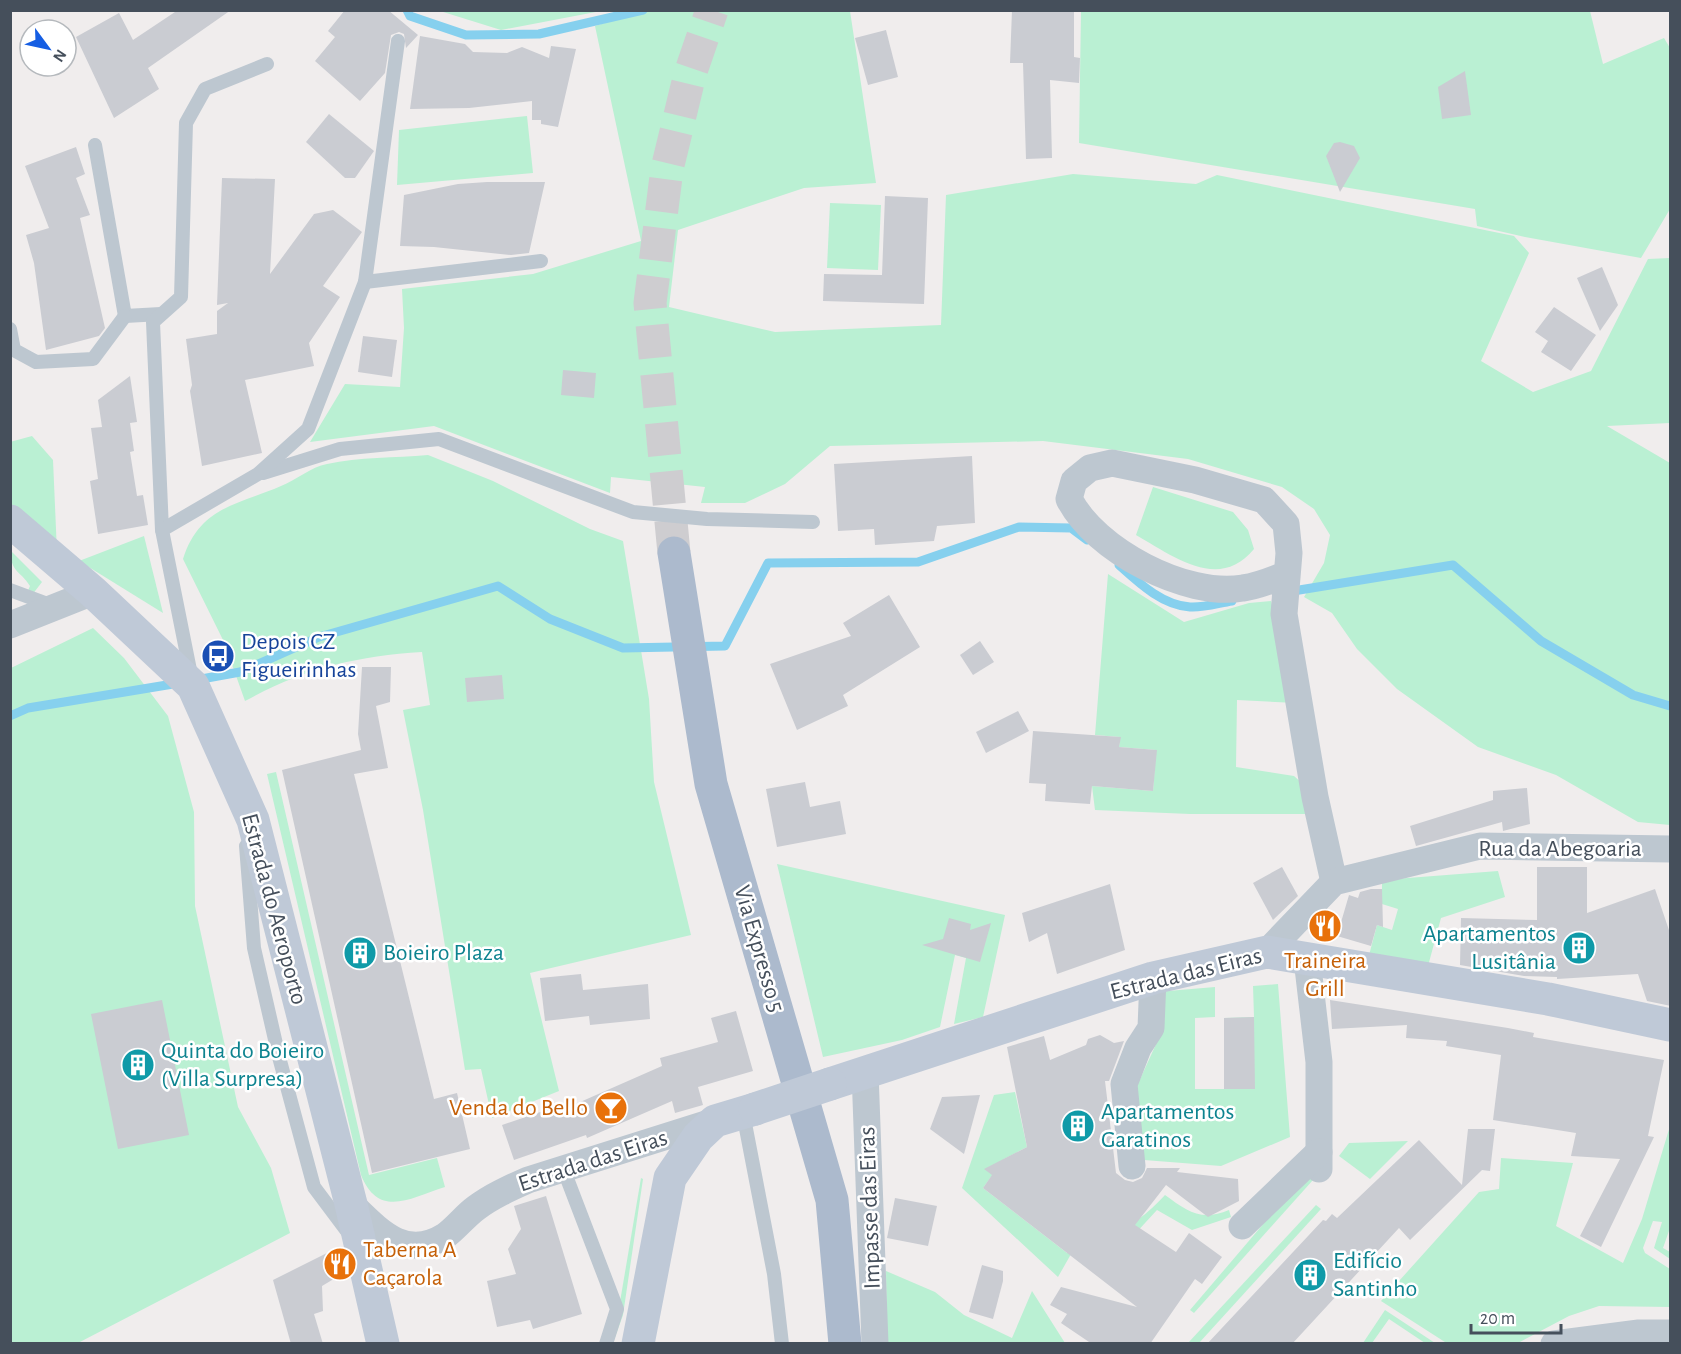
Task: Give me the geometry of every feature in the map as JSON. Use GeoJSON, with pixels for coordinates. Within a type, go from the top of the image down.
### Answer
{"type":"FeatureCollection","features":[{"type":"Feature","properties":{"kind":"main road","name":"Via Expresso 5"},"geometry":{"type":"LineString","coordinates":[[674,553],[711,784],[832,1200],[844,1344]]}},
{"type":"Feature","properties":{"kind":"street"},"geometry":{"type":"LineString","coordinates":[[1267,952],[1334,882],[1315,797],[1284,614],[1289,553],[1286,524],[1264,500],[1195,480],[1112,463],[1090,468],[1074,481],[1069,500],[1076,513],[1092,531],[1145,567],[1186,583],[1215,588],[1241,589],[1287,574]]}},
{"type":"Feature","properties":{"kind":"street","name":"Estrada do Aeroporto"},"geometry":{"type":"LineString","coordinates":[[10,521],[93,592],[193,686],[254,820],[351,1204],[383,1344]]}},
{"type":"Feature","properties":{"kind":"street"},"geometry":{"type":"LineString","coordinates":[[10,626],[93,592]]}},
{"type":"Feature","properties":{"kind":"street","name":"Rua da Abegoaria"},"geometry":{"type":"LineString","coordinates":[[1334,882],[1480,846],[1671,849]]}},
{"type":"Feature","properties":{"kind":"street","name":"Estrada das Eiras"},"geometry":{"type":"LineString","coordinates":[[351,1204],[381,1233],[415,1247],[428,1245],[447,1234],[474,1209],[500,1192],[563,1168],[738,1114],[1153,978],[1267,952],[1537,997],[1671,1025]]}},
{"type":"Feature","properties":{"kind":"street"},"geometry":{"type":"LineString","coordinates":[[1242,1226],[1319,1160],[1319,1062],[1308,959]]}},
{"type":"Feature","properties":{"kind":"street"},"geometry":{"type":"LineString","coordinates":[[1132,1166],[1124,1084],[1131,1063],[1151,1028],[1153,978]]}},
{"type":"Feature","properties":{"kind":"street","name":"Impasse das Eiras"},"geometry":{"type":"LineString","coordinates":[[865,1072],[875,1344]]}},
{"type":"Feature","properties":{"kind":"street","name":"Estrada das Eiras"},"geometry":{"type":"LineString","coordinates":[[638,1344],[670,1178],[698,1137],[738,1114]]}},
{"type":"Feature","properties":{"kind":"street"},"geometry":{"type":"LineString","coordinates":[[1554,1344],[1671,1334]]}},
{"type":"Feature","properties":{"kind":"lane"},"geometry":{"type":"LineString","coordinates":[[162,530],[258,474],[308,429],[365,282],[398,41]]}},
{"type":"Feature","properties":{"kind":"lane"},"geometry":{"type":"LineString","coordinates":[[193,686],[162,530],[153,322],[182,297],[186,123],[205,89],[267,64]]}},
{"type":"Feature","properties":{"kind":"lane"},"geometry":{"type":"LineString","coordinates":[[10,329],[14,350],[36,362],[93,359],[125,316],[95,145]]}},
{"type":"Feature","properties":{"kind":"lane"},"geometry":{"type":"LineString","coordinates":[[365,282],[541,261]]}},
{"type":"Feature","properties":{"kind":"lane"},"geometry":{"type":"LineString","coordinates":[[125,316],[161,314]]}},
{"type":"Feature","properties":{"kind":"lane"},"geometry":{"type":"LineString","coordinates":[[258,474],[340,449],[439,439],[633,512],[707,519],[813,522]]}},
{"type":"Feature","properties":{"kind":"lane"},"geometry":{"type":"LineString","coordinates":[[10,590],[55,607]]}},
{"type":"Feature","properties":{"kind":"lane"},"geometry":{"type":"LineString","coordinates":[[226,760],[244,832],[254,948],[279,1057],[314,1187],[350,1234],[359,1239]]}},
{"type":"Feature","properties":{"kind":"lane"},"geometry":{"type":"LineString","coordinates":[[738,1114],[774,1274],[783,1344]]}},
{"type":"Feature","properties":{"kind":"lane"},"geometry":{"type":"LineString","coordinates":[[563,1168],[617,1309],[606,1344]]}},
{"type":"Feature","properties":{"kind":"green space"},"geometry":{"type":"Polygon","coordinates":[[[440,10],[601,11],[501,30],[440,10]]]}},
{"type":"Feature","properties":{"kind":"green space"},"geometry":{"type":"Polygon","coordinates":[[[644,11],[850,11],[876,183],[804,188],[678,230],[669,307],[775,332],[941,325],[946,195],[1073,174],[1196,184],[1217,175],[1514,236],[1529,253],[1481,361],[1533,392],[1591,371],[1648,259],[1670,258],[1670,423],[1607,426],[1670,463],[1670,825],[1638,822],[1556,775],[1478,747],[1397,689],[1357,649],[1332,613],[1304,597],[1324,563],[1330,535],[1314,509],[1282,487],[1188,459],[1043,441],[830,446],[785,484],[745,503],[701,503],[705,487],[611,477],[610,493],[434,426],[310,442],[345,384],[400,387],[404,328],[402,289],[533,274],[641,241],[595,26],[644,11]]]}},
{"type":"Feature","properties":{"kind":"green space"},"geometry":{"type":"Polygon","coordinates":[[[1081,11],[1590,11],[1603,64],[1664,38],[1670,48],[1670,209],[1641,258],[1477,226],[1475,209],[1079,143],[1081,11]]]}},
{"type":"Feature","properties":{"kind":"green space"},"geometry":{"type":"Polygon","coordinates":[[[527,116],[533,173],[397,185],[399,130],[527,116]]]}},
{"type":"Feature","properties":{"kind":"green space"},"geometry":{"type":"Polygon","coordinates":[[[830,203],[881,205],[878,270],[827,268],[830,203]]]}},
{"type":"Feature","properties":{"kind":"green space"},"geometry":{"type":"Polygon","coordinates":[[[32,436],[53,460],[57,552],[11,519],[10,442],[32,436]]]}},
{"type":"Feature","properties":{"kind":"green space"},"geometry":{"type":"Polygon","coordinates":[[[428,455],[493,481],[590,529],[623,541],[649,699],[654,782],[691,935],[530,973],[559,1091],[492,1118],[481,1069],[465,1070],[423,810],[403,710],[430,705],[422,652],[375,657],[330,666],[288,680],[245,701],[224,642],[183,559],[190,541],[210,518],[236,503],[281,486],[315,468],[352,460],[428,455]]]}},
{"type":"Feature","properties":{"kind":"green space"},"geometry":{"type":"Polygon","coordinates":[[[1153,487],[1233,512],[1248,530],[1254,549],[1240,562],[1226,568],[1211,569],[1180,560],[1136,535],[1153,487]]]}},
{"type":"Feature","properties":{"kind":"green space"},"geometry":{"type":"Polygon","coordinates":[[[144,536],[163,613],[79,561],[144,536]]]}},
{"type":"Feature","properties":{"kind":"green space"},"geometry":{"type":"Polygon","coordinates":[[[10,550],[42,582],[32,595],[27,593],[30,586],[12,563],[10,550]]]}},
{"type":"Feature","properties":{"kind":"green space"},"geometry":{"type":"Polygon","coordinates":[[[1108,574],[1184,622],[1249,603],[1271,601],[1296,703],[1237,700],[1236,767],[1294,776],[1304,785],[1308,814],[1190,814],[1095,810],[1092,786],[1153,791],[1156,750],[1119,747],[1120,737],[1095,735],[1108,574]]]}},
{"type":"Feature","properties":{"kind":"green space"},"geometry":{"type":"Polygon","coordinates":[[[93,628],[124,658],[168,716],[194,812],[195,906],[238,1107],[271,1168],[290,1233],[78,1343],[11,1344],[11,668],[93,628]]]}},
{"type":"Feature","properties":{"kind":"green space"},"geometry":{"type":"Polygon","coordinates":[[[276,772],[369,1175],[437,1158],[445,1187],[408,1200],[386,1201],[368,1189],[361,1175],[267,774],[276,772]]]}},
{"type":"Feature","properties":{"kind":"green space"},"geometry":{"type":"Polygon","coordinates":[[[777,864],[1005,915],[983,1017],[954,1024],[966,958],[955,955],[940,1027],[902,1040],[823,1057],[777,864]]]}},
{"type":"Feature","properties":{"kind":"green space"},"geometry":{"type":"Polygon","coordinates":[[[1498,871],[1505,897],[1441,918],[1428,966],[1368,959],[1377,925],[1392,930],[1398,909],[1382,904],[1382,880],[1498,871]]]}},
{"type":"Feature","properties":{"kind":"green space"},"geometry":{"type":"Polygon","coordinates":[[[1278,984],[1290,1137],[1221,1166],[1144,1160],[1136,1088],[1157,1042],[1156,992],[1215,987],[1215,1017],[1195,1018],[1195,1089],[1224,1089],[1224,1018],[1254,1017],[1253,986],[1278,984]]]}},
{"type":"Feature","properties":{"kind":"green space"},"geometry":{"type":"Polygon","coordinates":[[[1015,1092],[1027,1147],[1004,1159],[983,1188],[1067,1253],[1088,1223],[1092,1230],[1103,1232],[1123,1228],[1150,1210],[1165,1195],[1195,1213],[1210,1215],[1229,1210],[1231,1217],[1192,1230],[1157,1210],[1122,1248],[1111,1245],[1108,1252],[1079,1240],[1058,1277],[962,1188],[994,1095],[1015,1092]]]}},
{"type":"Feature","properties":{"kind":"green space"},"geometry":{"type":"Polygon","coordinates":[[[1670,1126],[1670,1228],[1663,1248],[1670,1252],[1670,1259],[1654,1248],[1662,1222],[1653,1221],[1643,1248],[1645,1253],[1670,1269],[1670,1307],[1599,1306],[1569,1316],[1518,1343],[1448,1344],[1381,1301],[1479,1192],[1499,1189],[1501,1158],[1573,1163],[1556,1226],[1623,1263],[1642,1219],[1670,1126]]]}},
{"type":"Feature","properties":{"kind":"green space"},"geometry":{"type":"Polygon","coordinates":[[[1408,1141],[1370,1179],[1339,1156],[1349,1143],[1408,1141]]]}},
{"type":"Feature","properties":{"kind":"green space"},"geometry":{"type":"Polygon","coordinates":[[[1311,1168],[1313,1180],[1194,1313],[1190,1310],[1311,1168]]]}},
{"type":"Feature","properties":{"kind":"green space"},"geometry":{"type":"Polygon","coordinates":[[[641,1178],[643,1179],[623,1315],[613,1343],[641,1178]]]}},
{"type":"Feature","properties":{"kind":"green space"},"geometry":{"type":"Polygon","coordinates":[[[1316,1205],[1321,1209],[1199,1343],[1188,1343],[1316,1205]]]}},
{"type":"Feature","properties":{"kind":"green space"},"geometry":{"type":"Polygon","coordinates":[[[886,1271],[935,1292],[964,1315],[1012,1338],[1032,1291],[1065,1343],[887,1343],[886,1271]]]}},
{"type":"Feature","properties":{"kind":"green space"},"geometry":{"type":"Polygon","coordinates":[[[1385,1310],[1435,1343],[1425,1343],[1389,1319],[1372,1343],[1363,1343],[1385,1310]]]}},
{"type":"Feature","properties":{"kind":"building"},"geometry":{"type":"Polygon","coordinates":[[[178,10],[231,10],[148,68],[159,89],[114,118],[78,41],[78,36],[119,13],[133,40],[178,10]]]}},
{"type":"Feature","properties":{"kind":"building"},"geometry":{"type":"Polygon","coordinates":[[[345,10],[388,10],[418,35],[406,48],[404,34],[399,32],[391,35],[385,73],[360,101],[315,61],[335,37],[328,31],[345,10]]]}},
{"type":"Feature","properties":{"kind":"building"},"geometry":{"type":"Polygon","coordinates":[[[1012,10],[1074,10],[1074,57],[1080,58],[1079,83],[1050,80],[1052,158],[1026,159],[1023,63],[1010,63],[1012,10]]]}},
{"type":"Feature","properties":{"kind":"building"},"geometry":{"type":"Polygon","coordinates":[[[886,30],[898,77],[868,85],[855,38],[886,30]]]}},
{"type":"Feature","properties":{"kind":"building"},"geometry":{"type":"Polygon","coordinates":[[[420,36],[465,44],[473,52],[507,53],[522,47],[549,58],[551,46],[576,49],[558,127],[541,124],[541,120],[532,120],[532,101],[469,108],[410,109],[420,36]]]}},
{"type":"Feature","properties":{"kind":"building"},"geometry":{"type":"Polygon","coordinates":[[[1465,71],[1471,115],[1442,119],[1438,87],[1465,71]]]}},
{"type":"Feature","properties":{"kind":"building"},"geometry":{"type":"Polygon","coordinates":[[[329,114],[374,151],[355,178],[345,178],[306,142],[329,114]]]}},
{"type":"Feature","properties":{"kind":"building"},"geometry":{"type":"Polygon","coordinates":[[[1340,142],[1354,146],[1360,158],[1340,192],[1326,156],[1334,143],[1340,142]]]}},
{"type":"Feature","properties":{"kind":"building"},"geometry":{"type":"Polygon","coordinates":[[[76,147],[85,174],[76,178],[90,215],[80,218],[105,328],[99,336],[46,350],[34,263],[26,235],[49,228],[25,166],[76,147]]]}},
{"type":"Feature","properties":{"kind":"building"},"geometry":{"type":"Polygon","coordinates":[[[222,178],[275,179],[270,274],[314,214],[333,210],[362,232],[323,286],[340,297],[309,343],[314,366],[245,380],[262,453],[202,466],[190,391],[192,385],[186,339],[217,334],[217,311],[228,303],[217,305],[222,178]]]}},
{"type":"Feature","properties":{"kind":"building"},"geometry":{"type":"Polygon","coordinates":[[[545,182],[529,253],[511,255],[400,246],[404,195],[458,184],[545,182]]]}},
{"type":"Feature","properties":{"kind":"building"},"geometry":{"type":"Polygon","coordinates":[[[885,196],[928,198],[924,304],[823,301],[824,274],[882,275],[885,196]]]}},
{"type":"Feature","properties":{"kind":"building"},"geometry":{"type":"Polygon","coordinates":[[[1602,267],[1618,305],[1600,331],[1577,278],[1602,267]]]}},
{"type":"Feature","properties":{"kind":"building"},"geometry":{"type":"Polygon","coordinates":[[[1554,307],[1596,335],[1571,371],[1541,352],[1548,341],[1535,332],[1554,307]]]}},
{"type":"Feature","properties":{"kind":"building"},"geometry":{"type":"Polygon","coordinates":[[[363,336],[397,340],[392,377],[358,372],[363,336]]]}},
{"type":"Feature","properties":{"kind":"building"},"geometry":{"type":"Polygon","coordinates":[[[563,370],[596,373],[594,398],[561,395],[563,370]]]}},
{"type":"Feature","properties":{"kind":"building"},"geometry":{"type":"Polygon","coordinates":[[[130,376],[137,422],[130,423],[134,451],[130,452],[137,496],[143,495],[148,525],[98,534],[90,481],[98,479],[91,428],[102,427],[98,400],[130,376]]]}},
{"type":"Feature","properties":{"kind":"building"},"geometry":{"type":"Polygon","coordinates":[[[972,456],[975,523],[937,526],[934,541],[875,545],[874,529],[838,531],[834,464],[972,456]]]}},
{"type":"Feature","properties":{"kind":"building"},"geometry":{"type":"Polygon","coordinates":[[[889,595],[920,647],[843,695],[848,706],[797,730],[770,664],[851,636],[843,623],[889,595]]]}},
{"type":"Feature","properties":{"kind":"building"},"geometry":{"type":"Polygon","coordinates":[[[980,641],[994,662],[973,675],[960,655],[980,641]]]}},
{"type":"Feature","properties":{"kind":"building","name":"Boieiro Plaza"},"geometry":{"type":"Polygon","coordinates":[[[362,667],[391,667],[390,702],[376,706],[388,768],[354,774],[434,1099],[457,1093],[470,1149],[372,1173],[282,770],[361,750],[358,734],[362,667]]]}},
{"type":"Feature","properties":{"kind":"building"},"geometry":{"type":"Polygon","coordinates":[[[502,675],[504,699],[467,702],[465,678],[502,675]]]}},
{"type":"Feature","properties":{"kind":"building"},"geometry":{"type":"Polygon","coordinates":[[[1018,711],[1029,731],[986,753],[976,732],[1018,711]]]}},
{"type":"Feature","properties":{"kind":"building"},"geometry":{"type":"Polygon","coordinates":[[[1033,731],[1121,737],[1119,747],[1157,750],[1153,791],[1092,786],[1090,804],[1045,801],[1046,784],[1029,783],[1033,731]]]}},
{"type":"Feature","properties":{"kind":"building"},"geometry":{"type":"Polygon","coordinates":[[[805,782],[810,807],[840,801],[846,834],[777,847],[766,789],[805,782]]]}},
{"type":"Feature","properties":{"kind":"building"},"geometry":{"type":"Polygon","coordinates":[[[1527,788],[1530,824],[1503,831],[1502,822],[1416,846],[1410,826],[1493,800],[1493,791],[1527,788]]]}},
{"type":"Feature","properties":{"kind":"building"},"geometry":{"type":"Polygon","coordinates":[[[1282,867],[1298,896],[1273,920],[1253,883],[1282,867]]]}},
{"type":"Feature","properties":{"kind":"building"},"geometry":{"type":"Polygon","coordinates":[[[1537,867],[1587,867],[1587,913],[1655,889],[1671,936],[1671,1006],[1647,1001],[1638,974],[1557,979],[1557,977],[1524,976],[1460,965],[1461,918],[1537,920],[1537,867]]]}},
{"type":"Feature","properties":{"kind":"building"},"geometry":{"type":"Polygon","coordinates":[[[1110,884],[1125,950],[1057,974],[1047,933],[1029,942],[1022,913],[1110,884]]]}},
{"type":"Feature","properties":{"kind":"building"},"geometry":{"type":"Polygon","coordinates":[[[1382,889],[1383,927],[1377,925],[1371,946],[1337,936],[1349,895],[1358,898],[1360,892],[1382,889]]]}},
{"type":"Feature","properties":{"kind":"building"},"geometry":{"type":"Polygon","coordinates":[[[949,918],[971,924],[970,930],[991,923],[980,962],[922,945],[943,939],[949,918]]]}},
{"type":"Feature","properties":{"kind":"building"},"geometry":{"type":"Polygon","coordinates":[[[581,974],[583,990],[648,984],[650,1019],[590,1025],[589,1016],[545,1021],[540,978],[581,974]]]}},
{"type":"Feature","properties":{"kind":"building","name":"Quinta do Boieiro (Villa Surpresa)"},"geometry":{"type":"Polygon","coordinates":[[[162,1000],[189,1135],[118,1149],[91,1014],[162,1000]]]}},
{"type":"Feature","properties":{"kind":"building"},"geometry":{"type":"Polygon","coordinates":[[[1330,1000],[1508,1028],[1534,1033],[1533,1037],[1664,1060],[1648,1136],[1654,1137],[1601,1247],[1580,1236],[1620,1159],[1571,1156],[1576,1133],[1493,1120],[1501,1055],[1446,1046],[1447,1041],[1406,1038],[1407,1025],[1332,1029],[1330,1000]]]}},
{"type":"Feature","properties":{"kind":"building"},"geometry":{"type":"Polygon","coordinates":[[[736,1011],[753,1071],[698,1087],[703,1105],[675,1113],[672,1101],[587,1138],[586,1135],[514,1160],[502,1125],[561,1105],[562,1110],[662,1066],[660,1058],[718,1042],[711,1018],[736,1011]]]}},
{"type":"Feature","properties":{"kind":"building"},"geometry":{"type":"Polygon","coordinates":[[[1254,1017],[1255,1089],[1224,1089],[1224,1018],[1254,1017]]]}},
{"type":"Feature","properties":{"kind":"building"},"geometry":{"type":"Polygon","coordinates":[[[1100,1035],[1114,1043],[1124,1041],[1109,1081],[1105,1081],[1116,1173],[1125,1180],[1133,1182],[1142,1178],[1147,1168],[1180,1168],[1177,1172],[1238,1179],[1239,1201],[1208,1217],[1166,1185],[1135,1225],[1176,1252],[1189,1233],[1222,1257],[1202,1284],[1195,1279],[1150,1344],[1092,1344],[1061,1323],[1067,1314],[1050,1305],[1061,1287],[1137,1307],[983,1188],[992,1175],[984,1169],[1027,1147],[1007,1047],[1044,1036],[1050,1060],[1086,1045],[1088,1039],[1100,1035]]]}},
{"type":"Feature","properties":{"kind":"building"},"geometry":{"type":"Polygon","coordinates":[[[980,1095],[964,1154],[930,1129],[942,1097],[980,1095]]]}},
{"type":"Feature","properties":{"kind":"building"},"geometry":{"type":"Polygon","coordinates":[[[1468,1129],[1495,1129],[1490,1171],[1482,1170],[1410,1240],[1399,1228],[1292,1344],[1207,1344],[1323,1220],[1326,1221],[1332,1214],[1337,1218],[1419,1140],[1462,1185],[1468,1129]]]}},
{"type":"Feature","properties":{"kind":"building"},"geometry":{"type":"Polygon","coordinates":[[[546,1196],[582,1314],[533,1329],[530,1320],[497,1327],[487,1281],[516,1274],[508,1249],[521,1229],[514,1206],[546,1196]]]}},
{"type":"Feature","properties":{"kind":"building"},"geometry":{"type":"Polygon","coordinates":[[[895,1198],[937,1206],[928,1246],[887,1238],[895,1198]]]}},
{"type":"Feature","properties":{"kind":"building"},"geometry":{"type":"Polygon","coordinates":[[[331,1251],[337,1277],[322,1286],[323,1311],[314,1314],[323,1344],[291,1344],[273,1280],[331,1251]]]}},
{"type":"Feature","properties":{"kind":"building"},"geometry":{"type":"Polygon","coordinates":[[[982,1265],[1003,1271],[1003,1281],[993,1319],[969,1312],[982,1265]]]}},
{"type":"Feature","properties":{"kind":"waterway"},"geometry":{"type":"LineString","coordinates":[[407,10],[410,16],[466,35],[539,34],[643,10]]}},
{"type":"Feature","properties":{"kind":"waterway"},"geometry":{"type":"LineString","coordinates":[[196,680],[240,672],[319,637],[498,586],[550,619],[623,648],[725,646],[768,563],[918,562],[1019,527],[1071,528],[1087,540]]}},
{"type":"Feature","properties":{"kind":"waterway"},"geometry":{"type":"LineString","coordinates":[[1119,565],[1152,592],[1170,602],[1200,607],[1232,601]]}},
{"type":"Feature","properties":{"kind":"waterway"},"geometry":{"type":"LineString","coordinates":[[1287,592],[1453,565],[1541,641],[1633,695],[1670,706]]}},
{"type":"Feature","properties":{"kind":"waterway"},"geometry":{"type":"LineString","coordinates":[[10,716],[28,708],[179,683]]}},
{"type":"Feature","properties":{"kind":"tunnel"},"geometry":{"type":"LineString","coordinates":[[674,553],[650,303],[667,169],[690,74],[712,10]]}},
{"type":"Feature","properties":{"kind":"place","name":"Depois CZ Figueirinhas"},"geometry":{"type":"Point","coordinates":[218,656]}},
{"type":"Feature","properties":{"kind":"place","name":"Traineira Grill"},"geometry":{"type":"Point","coordinates":[1325,926]}},
{"type":"Feature","properties":{"kind":"place","name":"Apartamentos Lusitânia"},"geometry":{"type":"Point","coordinates":[1579,948]}},
{"type":"Feature","properties":{"kind":"place","name":"Boieiro Plaza"},"geometry":{"type":"Point","coordinates":[360,953]}},
{"type":"Feature","properties":{"kind":"place","name":"Quinta do Boieiro (Villa Surpresa)"},"geometry":{"type":"Point","coordinates":[138,1065]}},
{"type":"Feature","properties":{"kind":"place","name":"Venda do Bello"},"geometry":{"type":"Point","coordinates":[611,1108]}},
{"type":"Feature","properties":{"kind":"place","name":"Apartamentos Garatinos"},"geometry":{"type":"Point","coordinates":[1078,1126]}},
{"type":"Feature","properties":{"kind":"place","name":"Taberna A Caçarola"},"geometry":{"type":"Point","coordinates":[340,1264]}},
{"type":"Feature","properties":{"kind":"place","name":"Edifício Santinho"},"geometry":{"type":"Point","coordinates":[1310,1275]}}]}
